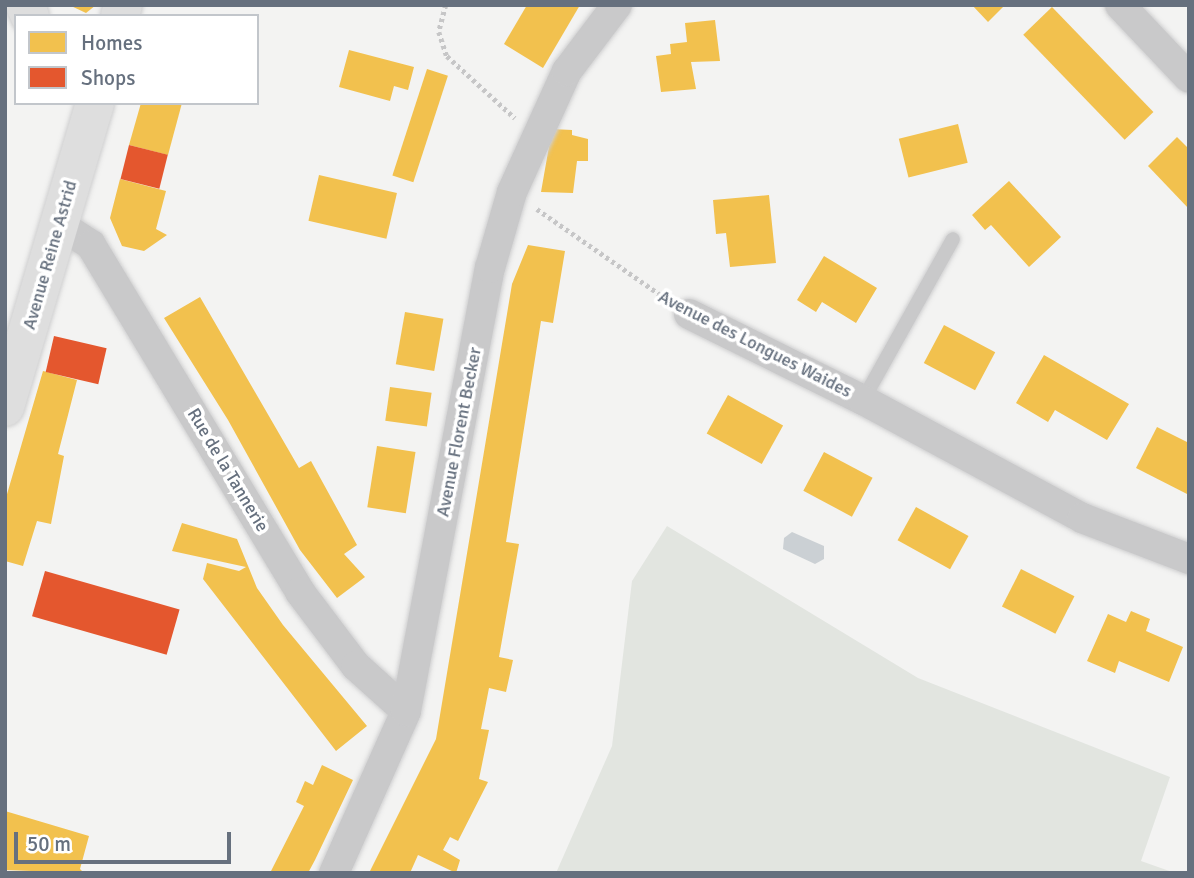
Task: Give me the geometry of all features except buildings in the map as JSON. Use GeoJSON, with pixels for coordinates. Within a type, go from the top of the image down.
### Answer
{"type":"FeatureCollection","features":[{"type":"Feature","properties":{"kind":"main road"},"geometry":{"type":"LineString","coordinates":[[67,105],[90,119]]}},
{"type":"Feature","properties":{"kind":"main road","name":"Avenue Reine Astrid"},"geometry":{"type":"LineString","coordinates":[[5,407],[90,119]]}},
{"type":"Feature","properties":{"kind":"street","name":"Avenue Florent Becker"},"geometry":{"type":"LineString","coordinates":[[334,873],[406,712],[490,268],[512,192],[567,71],[617,5]]}},
{"type":"Feature","properties":{"kind":"street"},"geometry":{"type":"LineString","coordinates":[[1119,5],[1189,78]]}},
{"type":"Feature","properties":{"kind":"street","name":"Rue de la Tannerie"},"geometry":{"type":"LineString","coordinates":[[59,224],[90,245],[300,592],[356,666],[406,712]]}},
{"type":"Feature","properties":{"kind":"street","name":"Avenue des Longues Waides"},"geometry":{"type":"LineString","coordinates":[[689,314],[863,400],[1082,518],[1189,559]]}},
{"type":"Feature","properties":{"kind":"lane","name":"Avenue des Longues Waides"},"geometry":{"type":"LineString","coordinates":[[863,400],[953,239]]}},
{"type":"Feature","properties":{"kind":"path"},"geometry":{"type":"LineString","coordinates":[[446,5],[439,32],[447,55],[537,137]]}},
{"type":"Feature","properties":{"kind":"path","name":"Avenue des Longues Waides"},"geometry":{"type":"LineString","coordinates":[[545,214],[616,268],[689,314]]}},
{"type":"Feature","properties":{"kind":"shaded area"},"geometry":{"type":"Polygon","coordinates":[[[667,526],[918,678],[1170,777],[1141,861],[1175,873],[556,873],[612,746],[632,581],[667,526]]]}},
{"type":"Feature","properties":{"kind":"shaded area"},"geometry":{"type":"Polygon","coordinates":[[[792,532],[824,546],[824,559],[815,564],[783,549],[784,538],[792,532]]]}}]}
